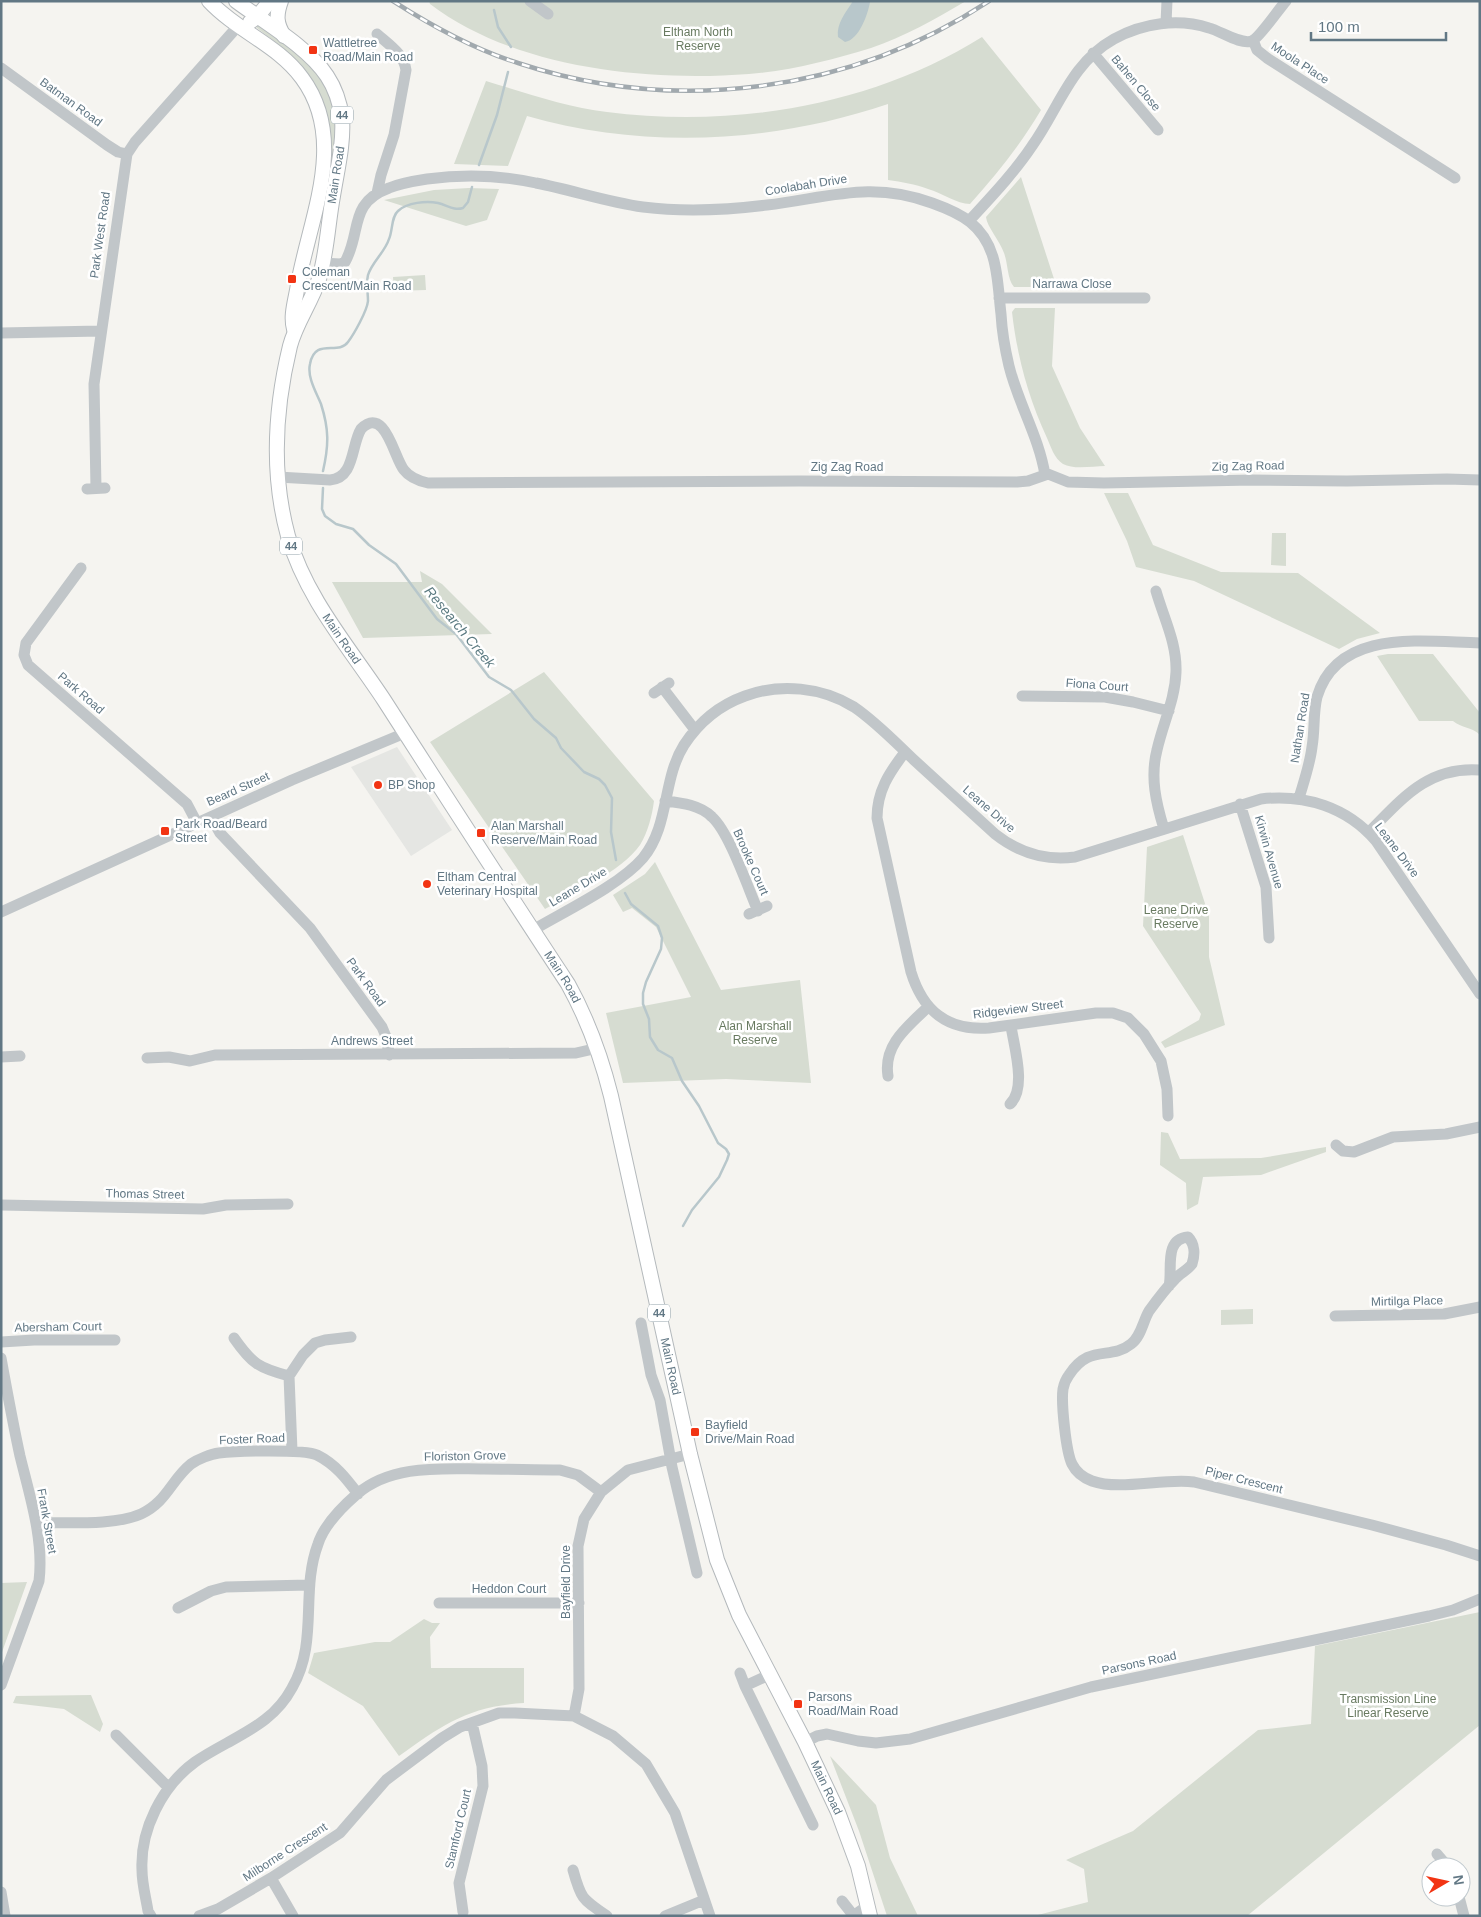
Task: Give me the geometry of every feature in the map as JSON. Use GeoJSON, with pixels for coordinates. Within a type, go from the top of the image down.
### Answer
{"type":"FeatureCollection","features":[{"type":"Feature","properties":{"kind":"main road","name":"Main Road"},"geometry":{"type":"LineString","coordinates":[[209,1],[238,26],[277,53],[294,68],[308,88],[321,118],[324,137],[324,169],[302,260],[293,314],[294,329],[279,411],[278,477],[288,536],[305,580],[330,622],[367,674],[576,999],[588,1022],[598,1048],[611,1096],[690,1454],[718,1565],[735,1606],[805,1742],[838,1812],[858,1866],[870,1911]]}},
{"type":"Feature","properties":{"kind":"main road"},"geometry":{"type":"LineString","coordinates":[[238,26],[248,7],[270,1]]}},
{"type":"Feature","properties":{"kind":"main road"},"geometry":{"type":"LineString","coordinates":[[281,1],[277,12],[277,20],[284,36]]}},
{"type":"Feature","properties":{"kind":"main road","name":"Main Road"},"geometry":{"type":"LineString","coordinates":[[248,7],[308,55],[322,69],[332,85],[341,110],[341,145],[322,263],[318,280],[309,302],[301,320],[294,329]]}},
{"type":"Feature","properties":{"kind":"main road"},"geometry":{"type":"LineString","coordinates":[[302,260],[322,263]]}},
{"type":"Feature","properties":{"kind":"street"},"geometry":{"type":"LineString","coordinates":[[530,1],[548,14]]}},
{"type":"Feature","properties":{"kind":"street"},"geometry":{"type":"LineString","coordinates":[[1166,23],[1167,1]]}},
{"type":"Feature","properties":{"kind":"street"},"geometry":{"type":"LineString","coordinates":[[969,221],[1003,184],[1032,147],[1073,76],[1093,54],[1113,40],[1128,32],[1151,25],[1166,23],[1194,24],[1218,30],[1240,41],[1253,40],[1286,1]]}},
{"type":"Feature","properties":{"kind":"street","name":"Park West Road"},"geometry":{"type":"LineString","coordinates":[[96,488],[94,393],[100,332],[127,154],[135,142],[238,26]]}},
{"type":"Feature","properties":{"kind":"street"},"geometry":{"type":"LineString","coordinates":[[322,263],[340,264],[345,262],[360,214],[367,202],[377,193],[394,135],[406,70],[401,57],[377,34]]}},
{"type":"Feature","properties":{"kind":"street","name":"Moola Place"},"geometry":{"type":"LineString","coordinates":[[1253,40],[1257,50],[1267,58],[1455,178]]}},
{"type":"Feature","properties":{"kind":"street","name":"Bahen Close"},"geometry":{"type":"LineString","coordinates":[[1093,54],[1158,130]]}},
{"type":"Feature","properties":{"kind":"street","name":"Batman Road"},"geometry":{"type":"LineString","coordinates":[[1,68],[107,145],[118,152],[127,154]]}},
{"type":"Feature","properties":{"kind":"street","name":"Coolabah Drive"},"geometry":{"type":"LineString","coordinates":[[377,193],[410,182],[466,176],[521,180],[632,205],[664,208],[753,207],[845,192],[873,191],[904,195],[950,210],[969,221],[980,232],[992,254],[998,276],[1004,339],[1012,379],[1042,457],[1045,475]]}},
{"type":"Feature","properties":{"kind":"street","name":"Narrawa Close"},"geometry":{"type":"LineString","coordinates":[[999,298],[1146,298]]}},
{"type":"Feature","properties":{"kind":"street"},"geometry":{"type":"LineString","coordinates":[[1,333],[100,332]]}},
{"type":"Feature","properties":{"kind":"street","name":"Zig Zag Road"},"geometry":{"type":"LineString","coordinates":[[278,477],[330,480],[338,478],[347,470],[361,429],[367,424],[374,423],[381,426],[387,434],[405,472],[418,480],[428,483],[1018,482],[1033,480],[1045,475],[1051,475],[1064,482],[1480,480]]}},
{"type":"Feature","properties":{"kind":"street","name":"Park Road"},"geometry":{"type":"LineString","coordinates":[[80,568],[26,642],[24,655],[28,665],[187,804],[197,823]]}},
{"type":"Feature","properties":{"kind":"street"},"geometry":{"type":"LineString","coordinates":[[1156,591],[1170,628],[1176,655],[1176,683],[1157,746],[1154,772],[1156,800],[1164,829]]}},
{"type":"Feature","properties":{"kind":"street","name":"Nathan Road"},"geometry":{"type":"LineString","coordinates":[[1300,798],[1311,756],[1317,698],[1327,677],[1338,663],[1352,653],[1379,643],[1480,643]]}},
{"type":"Feature","properties":{"kind":"street"},"geometry":{"type":"LineString","coordinates":[[662,688],[695,730]]}},
{"type":"Feature","properties":{"kind":"street","name":"Leane Drive"},"geometry":{"type":"LineString","coordinates":[[532,930],[611,884],[638,864],[649,851],[658,833],[668,783],[674,764],[683,746],[695,730],[714,712],[740,698],[770,689],[800,689],[826,694],[855,708],[995,834],[1016,849],[1033,855],[1052,858],[1075,857],[1240,804],[1273,798],[1300,798],[1338,811],[1369,832],[1480,994]]}},
{"type":"Feature","properties":{"kind":"street","name":"Fiona Court"},"geometry":{"type":"LineString","coordinates":[[1022,696],[1105,697],[1169,711]]}},
{"type":"Feature","properties":{"kind":"street","name":"Beard Street"},"geometry":{"type":"LineString","coordinates":[[1,912],[292,780],[405,733]]}},
{"type":"Feature","properties":{"kind":"street","name":"Ridgeview Street"},"geometry":{"type":"LineString","coordinates":[[905,752],[882,786],[877,818],[911,972],[918,991],[928,1007],[946,1020],[962,1027],[980,1029],[1096,1013],[1113,1013],[1128,1018],[1144,1034],[1160,1061],[1167,1089],[1168,1116]]}},
{"type":"Feature","properties":{"kind":"street"},"geometry":{"type":"LineString","coordinates":[[1369,832],[1407,794],[1426,781],[1456,771],[1480,770]]}},
{"type":"Feature","properties":{"kind":"street","name":"Brooke Court"},"geometry":{"type":"LineString","coordinates":[[665,801],[699,808],[712,816],[727,840],[758,910]]}},
{"type":"Feature","properties":{"kind":"street","name":"Kirwin Avenue"},"geometry":{"type":"LineString","coordinates":[[1240,804],[1266,887],[1269,938]]}},
{"type":"Feature","properties":{"kind":"street","name":"Park Road"},"geometry":{"type":"LineString","coordinates":[[212,817],[220,833],[310,928],[382,1027],[388,1039],[389,1055]]}},
{"type":"Feature","properties":{"kind":"street"},"geometry":{"type":"LineString","coordinates":[[888,1076],[887,1060],[894,1042],[928,1007]]}},
{"type":"Feature","properties":{"kind":"street"},"geometry":{"type":"LineString","coordinates":[[1010,1104],[1017,1096],[1019,1081],[1011,1026]]}},
{"type":"Feature","properties":{"kind":"street","name":"Andrews Street"},"geometry":{"type":"LineString","coordinates":[[147,1058],[169,1057],[190,1061],[215,1055],[576,1053],[598,1048]]}},
{"type":"Feature","properties":{"kind":"street"},"geometry":{"type":"LineString","coordinates":[[1,1057],[20,1056]]}},
{"type":"Feature","properties":{"kind":"street"},"geometry":{"type":"LineString","coordinates":[[1336,1145],[1343,1151],[1354,1152],[1393,1137],[1446,1134],[1480,1127]]}},
{"type":"Feature","properties":{"kind":"street"},"geometry":{"type":"LineString","coordinates":[[1351,1164],[1354,1152]]}},
{"type":"Feature","properties":{"kind":"street","name":"Thomas Street"},"geometry":{"type":"LineString","coordinates":[[1,1205],[203,1209],[226,1205],[288,1204]]}},
{"type":"Feature","properties":{"kind":"street","name":"Piper Crescent"},"geometry":{"type":"LineString","coordinates":[[1169,1286],[1149,1312],[1132,1344],[1086,1357],[1069,1374],[1064,1384],[1063,1394],[1070,1459],[1077,1472],[1092,1481],[1107,1484],[1172,1480],[1194,1482],[1366,1524],[1480,1556]]}},
{"type":"Feature","properties":{"kind":"street","name":"Mirtilga Place"},"geometry":{"type":"LineString","coordinates":[[1335,1316],[1444,1314],[1480,1306]]}},
{"type":"Feature","properties":{"kind":"street","name":"Main Road"},"geometry":{"type":"LineString","coordinates":[[641,1323],[651,1375],[660,1400],[697,1573]]}},
{"type":"Feature","properties":{"kind":"street"},"geometry":{"type":"LineString","coordinates":[[292,1451],[289,1376],[303,1355],[315,1343],[351,1337]]}},
{"type":"Feature","properties":{"kind":"street"},"geometry":{"type":"LineString","coordinates":[[234,1338],[247,1357],[264,1370],[289,1376]]}},
{"type":"Feature","properties":{"kind":"street","name":"Abersham Court"},"geometry":{"type":"LineString","coordinates":[[1,1342],[115,1340]]}},
{"type":"Feature","properties":{"kind":"street","name":"Frank Street"},"geometry":{"type":"LineString","coordinates":[[1,1358],[13,1426],[36,1523],[41,1564],[39,1581],[1,1685]]}},
{"type":"Feature","properties":{"kind":"street"},"geometry":{"type":"LineString","coordinates":[[1,1428],[13,1426]]}},
{"type":"Feature","properties":{"kind":"street","name":"Foster Road"},"geometry":{"type":"LineString","coordinates":[[36,1523],[121,1521],[140,1514],[159,1503],[183,1472],[193,1463],[217,1453],[292,1451],[315,1454],[338,1468],[358,1494]]}},
{"type":"Feature","properties":{"kind":"street","name":"Bayfield Drive"},"geometry":{"type":"LineString","coordinates":[[574,1716],[579,1689],[578,1546],[584,1519],[601,1492],[628,1470],[690,1454]]}},
{"type":"Feature","properties":{"kind":"street","name":"Floriston Grove"},"geometry":{"type":"LineString","coordinates":[[151,1916],[148,1911],[142,1870],[146,1830],[168,1787],[194,1763],[256,1728],[277,1709],[292,1688],[302,1667],[309,1635],[309,1585],[318,1544],[329,1524],[358,1494],[390,1476],[409,1471],[435,1469],[560,1470],[578,1476],[601,1492]]}},
{"type":"Feature","properties":{"kind":"street"},"geometry":{"type":"LineString","coordinates":[[178,1608],[211,1591],[226,1587],[309,1585]]}},
{"type":"Feature","properties":{"kind":"street","name":"Parsons Road"},"geometry":{"type":"LineString","coordinates":[[805,1742],[827,1734],[876,1743],[910,1739],[1091,1687],[1429,1616],[1463,1607],[1480,1599]]}},
{"type":"Feature","properties":{"kind":"street","name":"Heddon Court"},"geometry":{"type":"LineString","coordinates":[[439,1604],[579,1603]]}},
{"type":"Feature","properties":{"kind":"street"},"geometry":{"type":"LineString","coordinates":[[740,1673],[813,1825]]}},
{"type":"Feature","properties":{"kind":"street"},"geometry":{"type":"LineString","coordinates":[[746,1686],[769,1675]]}},
{"type":"Feature","properties":{"kind":"street","name":"Milborne Crescent"},"geometry":{"type":"LineString","coordinates":[[199,1916],[218,1909],[271,1878],[340,1832],[386,1780],[442,1738],[460,1727],[499,1713],[574,1716],[613,1736],[646,1764],[675,1813],[710,1916]]}},
{"type":"Feature","properties":{"kind":"street","name":"Stamford Court"},"geometry":{"type":"LineString","coordinates":[[463,1912],[460,1883],[483,1786],[482,1766],[472,1722]]}},
{"type":"Feature","properties":{"kind":"street"},"geometry":{"type":"LineString","coordinates":[[116,1736],[168,1787]]}},
{"type":"Feature","properties":{"kind":"street"},"geometry":{"type":"LineString","coordinates":[[573,1870],[580,1894],[589,1904],[607,1916]]}},
{"type":"Feature","properties":{"kind":"street"},"geometry":{"type":"LineString","coordinates":[[271,1878],[293,1916]]}},
{"type":"Feature","properties":{"kind":"street"},"geometry":{"type":"LineString","coordinates":[[1,1892],[5,1916]]}},
{"type":"Feature","properties":{"kind":"street"},"geometry":{"type":"LineString","coordinates":[[665,1916],[704,1900]]}},
{"type":"Feature","properties":{"kind":"street","name":"Main Road"},"geometry":{"type":"LineString","coordinates":[[842,1901],[853,1916],[870,1911]]}},
{"type":"Feature","properties":{"kind":"shaded area"},"geometry":{"type":"Polygon","coordinates":[[[853,1],[870,2],[859,32],[855,37],[845,42],[838,37],[838,32],[842,18],[853,1]]]}},
{"type":"Feature","properties":{"kind":"shaded area"},"geometry":{"type":"Polygon","coordinates":[[[397,747],[452,830],[411,856],[351,767],[397,747]]]}},
{"type":"Feature","properties":{"kind":"green space","name":"Eltham North Reserve"},"geometry":{"type":"Polygon","coordinates":[[[429,1],[966,1],[907,33],[871,48],[779,70],[709,76],[625,72],[582,66],[541,56],[501,43],[464,26],[430,4],[429,1]]]}},
{"type":"Feature","properties":{"kind":"green space"},"geometry":{"type":"Polygon","coordinates":[[[259,25],[302,57],[321,77],[336,109],[336,142],[325,206],[314,249],[312,249],[328,168],[300,68],[283,48],[257,28],[256,26],[259,25]]]}},
{"type":"Feature","properties":{"kind":"green space"},"geometry":{"type":"Polygon","coordinates":[[[982,37],[1041,110],[1008,158],[970,204],[965,204],[918,186],[888,180],[888,104],[844,117],[799,127],[754,134],[709,137],[617,134],[572,127],[527,116],[508,166],[454,164],[486,81],[561,103],[607,112],[655,116],[704,117],[752,113],[801,106],[848,95],[895,80],[940,61],[982,37]]]}},
{"type":"Feature","properties":{"kind":"green space"},"geometry":{"type":"Polygon","coordinates":[[[1021,177],[1057,287],[1014,287],[1010,280],[1004,253],[987,221],[986,217],[1021,177]]]}},
{"type":"Feature","properties":{"kind":"green space"},"geometry":{"type":"Polygon","coordinates":[[[499,189],[487,220],[466,226],[384,200],[434,190],[499,189]]]}},
{"type":"Feature","properties":{"kind":"green space"},"geometry":{"type":"Polygon","coordinates":[[[425,275],[426,290],[394,291],[393,277],[425,275]]]}},
{"type":"Feature","properties":{"kind":"green space"},"geometry":{"type":"Polygon","coordinates":[[[1015,308],[1055,308],[1052,366],[1080,428],[1105,466],[1067,466],[1060,462],[1051,449],[1024,376],[1014,328],[1012,312],[1015,308]]]}},
{"type":"Feature","properties":{"kind":"green space"},"geometry":{"type":"Polygon","coordinates":[[[1104,493],[1128,493],[1153,545],[1221,572],[1298,573],[1380,633],[1357,639],[1339,649],[1194,581],[1136,567],[1127,541],[1104,493]]]}},
{"type":"Feature","properties":{"kind":"green space"},"geometry":{"type":"Polygon","coordinates":[[[1272,533],[1286,533],[1286,566],[1271,565],[1272,533]]]}},
{"type":"Feature","properties":{"kind":"green space"},"geometry":{"type":"Polygon","coordinates":[[[420,571],[442,584],[492,634],[363,638],[332,582],[422,582],[420,571]]]}},
{"type":"Feature","properties":{"kind":"green space"},"geometry":{"type":"Polygon","coordinates":[[[1388,654],[1433,654],[1480,713],[1480,735],[1474,730],[1453,721],[1419,721],[1377,656],[1388,654]]]}},
{"type":"Feature","properties":{"kind":"green space"},"geometry":{"type":"Polygon","coordinates":[[[544,672],[654,801],[645,835],[632,855],[596,881],[545,909],[430,742],[544,672]]]}},
{"type":"Feature","properties":{"kind":"green space","name":"Leane Drive Reserve"},"geometry":{"type":"Polygon","coordinates":[[[1183,835],[1209,916],[1209,957],[1225,1025],[1165,1048],[1161,1042],[1199,1020],[1201,1014],[1143,926],[1147,847],[1183,835]]]}},
{"type":"Feature","properties":{"kind":"green space","name":"Alan Marshall Reserve"},"geometry":{"type":"Polygon","coordinates":[[[655,862],[721,990],[800,980],[811,1083],[726,1079],[623,1083],[606,1013],[691,997],[656,927],[632,908],[623,912],[613,895],[645,874],[655,862]]]}},
{"type":"Feature","properties":{"kind":"green space"},"geometry":{"type":"Polygon","coordinates":[[[1161,1132],[1168,1133],[1180,1159],[1261,1158],[1326,1147],[1326,1152],[1261,1175],[1203,1177],[1198,1204],[1187,1210],[1186,1183],[1160,1165],[1161,1132]]]}},
{"type":"Feature","properties":{"kind":"green space"},"geometry":{"type":"Polygon","coordinates":[[[1253,1309],[1253,1324],[1221,1325],[1221,1310],[1253,1309]]]}},
{"type":"Feature","properties":{"kind":"green space"},"geometry":{"type":"Polygon","coordinates":[[[27,1582],[1,1655],[1,1583],[27,1582]]]}},
{"type":"Feature","properties":{"kind":"green space","name":"Transmission Line Linear Reserve"},"geometry":{"type":"Polygon","coordinates":[[[1480,1612],[1480,1725],[1247,1916],[1034,1916],[1088,1902],[1084,1869],[1066,1860],[1133,1831],[1258,1730],[1311,1724],[1315,1646],[1480,1612]]]}},
{"type":"Feature","properties":{"kind":"green space"},"geometry":{"type":"Polygon","coordinates":[[[424,1619],[432,1623],[440,1623],[430,1637],[431,1668],[524,1668],[524,1703],[487,1708],[457,1719],[443,1726],[399,1756],[363,1706],[308,1673],[314,1653],[375,1642],[390,1642],[424,1619]]]}},
{"type":"Feature","properties":{"kind":"green space"},"geometry":{"type":"Polygon","coordinates":[[[91,1695],[103,1724],[100,1732],[64,1709],[13,1703],[16,1696],[91,1695]]]}},
{"type":"Feature","properties":{"kind":"green space"},"geometry":{"type":"Polygon","coordinates":[[[830,1756],[876,1805],[890,1858],[918,1916],[887,1916],[859,1831],[830,1756]]]}},
{"type":"Feature","properties":{"kind":"waterway","name":"Research Creek"},"geometry":{"type":"LineString","coordinates":[[494,10],[498,27],[511,47]]}},
{"type":"Feature","properties":{"kind":"waterway","name":"Research Creek"},"geometry":{"type":"LineString","coordinates":[[479,165],[497,115],[508,72]]}},
{"type":"Feature","properties":{"kind":"waterway","name":"Research Creek"},"geometry":{"type":"LineString","coordinates":[[323,471],[327,445],[327,429],[309,369],[313,356],[322,349],[344,346],[354,334],[368,301],[368,275],[387,244],[394,217],[398,211],[412,204],[423,202],[438,203],[457,209],[463,208],[468,202],[472,187]]}},
{"type":"Feature","properties":{"kind":"waterway","name":"Research Creek"},"geometry":{"type":"LineString","coordinates":[[323,488],[322,509],[325,516],[336,524],[353,529],[369,545],[396,564],[437,619],[456,634],[489,677],[511,690],[534,719],[556,738],[561,748],[584,772],[599,779],[605,785],[612,798],[611,832],[616,860]]}},
{"type":"Feature","properties":{"kind":"waterway","name":"Research Creek"},"geometry":{"type":"LineString","coordinates":[[625,893],[631,904],[658,926],[662,938],[661,949],[643,993],[643,1004],[649,1019],[650,1037],[658,1050],[672,1058],[682,1081],[699,1106],[718,1143],[729,1154],[719,1177],[692,1210],[683,1226]]}},
{"type":"Feature","properties":{"kind":"railway"},"geometry":{"type":"LineString","coordinates":[[393,1],[453,36],[485,51],[518,63],[578,79],[638,88],[699,90],[760,86],[820,75],[879,57],[935,32],[989,1]]}},
{"type":"Feature","properties":{"kind":"place","name":"Wattletree Road/Main Road"},"geometry":{"type":"Point","coordinates":[313,50]}},
{"type":"Feature","properties":{"kind":"place","name":"Coleman Crescent/Main Road"},"geometry":{"type":"Point","coordinates":[292,279]}},
{"type":"Feature","properties":{"kind":"place","name":"BP Shop"},"geometry":{"type":"Point","coordinates":[378,785]}},
{"type":"Feature","properties":{"kind":"place","name":"Park Road/Beard Street"},"geometry":{"type":"Point","coordinates":[165,831]}},
{"type":"Feature","properties":{"kind":"place","name":"Alan Marshall Reserve/Main Road"},"geometry":{"type":"Point","coordinates":[481,833]}},
{"type":"Feature","properties":{"kind":"place","name":"Eltham Central Veterinary Hospital"},"geometry":{"type":"Point","coordinates":[427,884]}},
{"type":"Feature","properties":{"kind":"place","name":"Bayfield Drive/Main Road"},"geometry":{"type":"Point","coordinates":[695,1432]}},
{"type":"Feature","properties":{"kind":"place","name":"Parsons Road/Main Road"},"geometry":{"type":"Point","coordinates":[798,1704]}}]}
